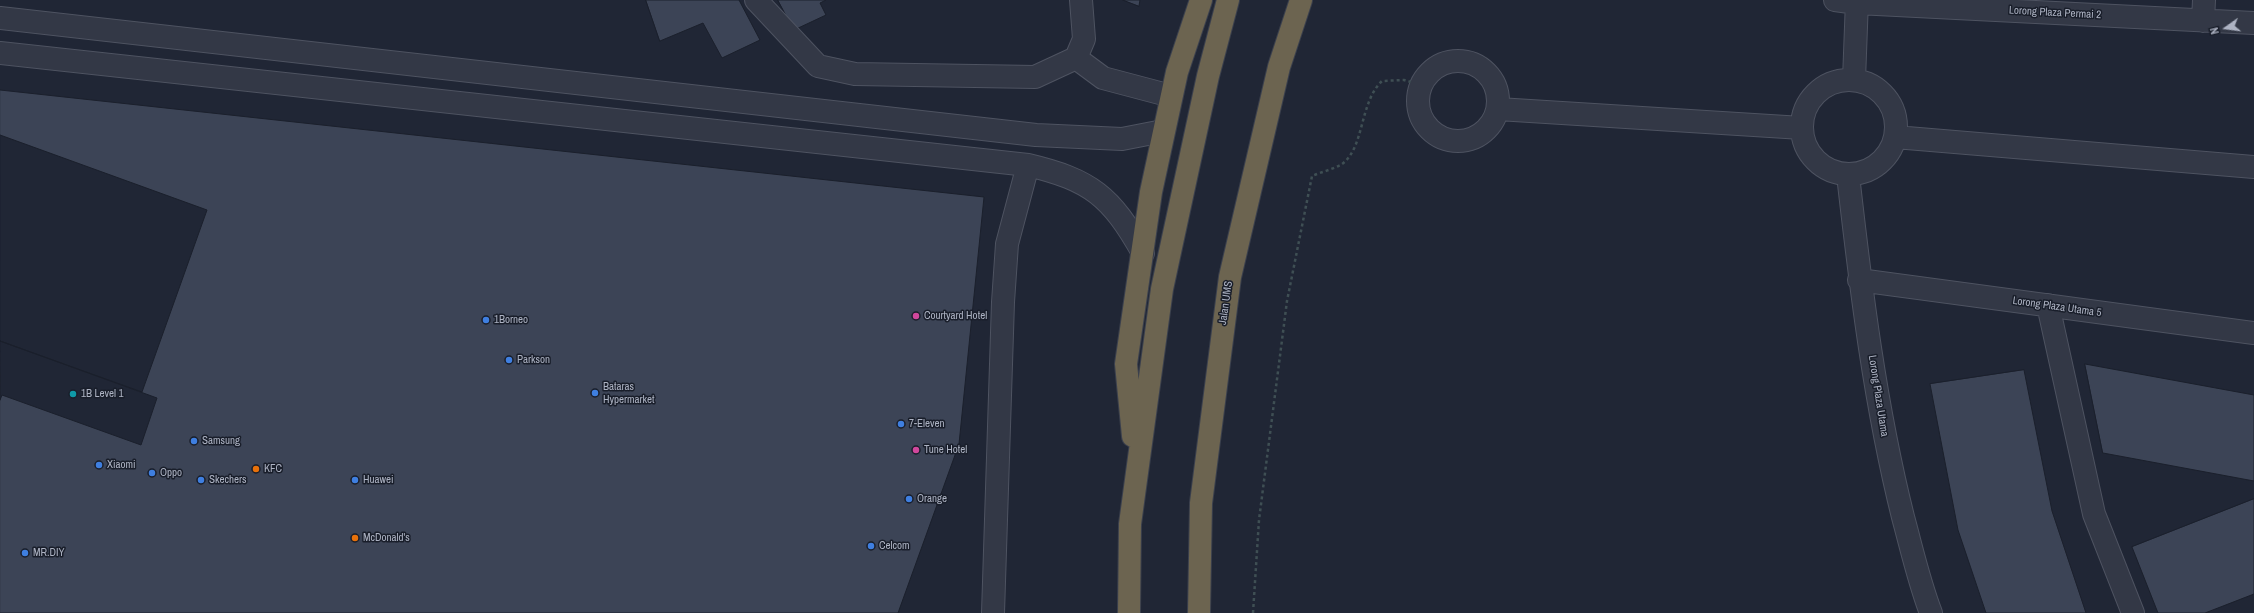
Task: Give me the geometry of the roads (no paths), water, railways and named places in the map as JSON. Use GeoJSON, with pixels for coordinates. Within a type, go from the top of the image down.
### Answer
{"type":"FeatureCollection","features":[{"type":"Feature","properties":{"kind":"highway"},"geometry":{"type":"LineString","coordinates":[[1137,473],[1126,364],[1151,192],[1163,131],[1171,96],[1200,0]]}},
{"type":"Feature","properties":{"kind":"highway"},"geometry":{"type":"LineString","coordinates":[[1129,613],[1130,524],[1162,289],[1208,76],[1228,0]]}},
{"type":"Feature","properties":{"kind":"highway","name":"Jalan UMS"},"geometry":{"type":"LineString","coordinates":[[1199,613],[1201,503],[1230,277],[1279,67],[1301,0]]}},
{"type":"Feature","properties":{"kind":"street"},"geometry":{"type":"LineString","coordinates":[[756,0],[818,66],[855,74],[1035,77],[1076,58],[1084,39],[1081,0]]}},
{"type":"Feature","properties":{"kind":"street","name":"Lorong Plaza Permai 2"},"geometry":{"type":"LineString","coordinates":[[1835,0],[1857,2],[2204,10],[2254,23]]}},
{"type":"Feature","properties":{"kind":"street"},"geometry":{"type":"LineString","coordinates":[[1854,80],[1857,2]]}},
{"type":"Feature","properties":{"kind":"street"},"geometry":{"type":"LineString","coordinates":[[0,18],[1036,135],[1122,139],[1163,131]]}},
{"type":"Feature","properties":{"kind":"street"},"geometry":{"type":"LineString","coordinates":[[0,53],[1028,165],[1058,172],[1090,186],[1108,201],[1127,224],[1143,253]]}},
{"type":"Feature","properties":{"kind":"street"},"geometry":{"type":"LineString","coordinates":[[327,88],[331,55]]}},
{"type":"Feature","properties":{"kind":"street"},"geometry":{"type":"LineString","coordinates":[[1076,58],[1103,78],[1171,96]]}},
{"type":"Feature","properties":{"kind":"street"},"geometry":{"type":"LineString","coordinates":[[1450,61],[1464,61],[1476,65],[1487,72],[1495,83],[1498,96],[1498,109],[1493,122],[1485,132],[1473,139],[1460,142],[1446,140],[1435,134],[1425,125],[1419,112],[1418,99],[1421,85],[1428,74],[1438,66],[1450,61]]}},
{"type":"Feature","properties":{"kind":"street"},"geometry":{"type":"LineString","coordinates":[[1838,80],[1854,80],[1869,84],[1882,93],[1892,106],[1896,121],[1896,137],[1889,152],[1878,164],[1864,172],[1848,175],[1834,172],[1821,166],[1810,155],[1804,142],[1802,128],[1804,112],[1811,98],[1823,87],[1838,80]]}},
{"type":"Feature","properties":{"kind":"street"},"geometry":{"type":"LineString","coordinates":[[1498,109],[1802,128]]}},
{"type":"Feature","properties":{"kind":"street"},"geometry":{"type":"LineString","coordinates":[[1896,137],[2254,167]]}},
{"type":"Feature","properties":{"kind":"street"},"geometry":{"type":"LineString","coordinates":[[993,613],[1002,310],[1007,244],[1028,165]]}},
{"type":"Feature","properties":{"kind":"street","name":"Lorong Plaza Utama"},"geometry":{"type":"LineString","coordinates":[[1848,175],[1860,280],[1887,454],[1922,590],[1931,613]]}},
{"type":"Feature","properties":{"kind":"street","name":"Lorong Plaza Utama 5"},"geometry":{"type":"LineString","coordinates":[[1860,280],[2254,333]]}},
{"type":"Feature","properties":{"kind":"street"},"geometry":{"type":"LineString","coordinates":[[2048,305],[2094,514],[2133,613]]}},
{"type":"Feature","properties":{"kind":"place","name":"Courtyard Hotel"},"geometry":{"type":"Point","coordinates":[916,316]}},
{"type":"Feature","properties":{"kind":"place","name":"1Borneo"},"geometry":{"type":"Point","coordinates":[486,320]}},
{"type":"Feature","properties":{"kind":"place","name":"Parkson"},"geometry":{"type":"Point","coordinates":[509,360]}},
{"type":"Feature","properties":{"kind":"place","name":"Bataras Hypermarket"},"geometry":{"type":"Point","coordinates":[595,393]}},
{"type":"Feature","properties":{"kind":"place","name":"1B Level 1"},"geometry":{"type":"Point","coordinates":[73,394]}},
{"type":"Feature","properties":{"kind":"place","name":"7-Eleven"},"geometry":{"type":"Point","coordinates":[901,424]}},
{"type":"Feature","properties":{"kind":"place","name":"Samsung"},"geometry":{"type":"Point","coordinates":[194,441]}},
{"type":"Feature","properties":{"kind":"place","name":"Tune Hotel"},"geometry":{"type":"Point","coordinates":[916,450]}},
{"type":"Feature","properties":{"kind":"place","name":"Xiaomi"},"geometry":{"type":"Point","coordinates":[99,465]}},
{"type":"Feature","properties":{"kind":"place","name":"KFC"},"geometry":{"type":"Point","coordinates":[256,469]}},
{"type":"Feature","properties":{"kind":"place","name":"Oppo"},"geometry":{"type":"Point","coordinates":[152,473]}},
{"type":"Feature","properties":{"kind":"place","name":"Skechers"},"geometry":{"type":"Point","coordinates":[201,480]}},
{"type":"Feature","properties":{"kind":"place","name":"Huawei"},"geometry":{"type":"Point","coordinates":[355,480]}},
{"type":"Feature","properties":{"kind":"place","name":"Orange"},"geometry":{"type":"Point","coordinates":[909,499]}},
{"type":"Feature","properties":{"kind":"place","name":"McDonald's"},"geometry":{"type":"Point","coordinates":[355,538]}},
{"type":"Feature","properties":{"kind":"place","name":"Celcom"},"geometry":{"type":"Point","coordinates":[871,546]}},
{"type":"Feature","properties":{"kind":"place","name":"MR.DIY"},"geometry":{"type":"Point","coordinates":[25,553]}}]}
